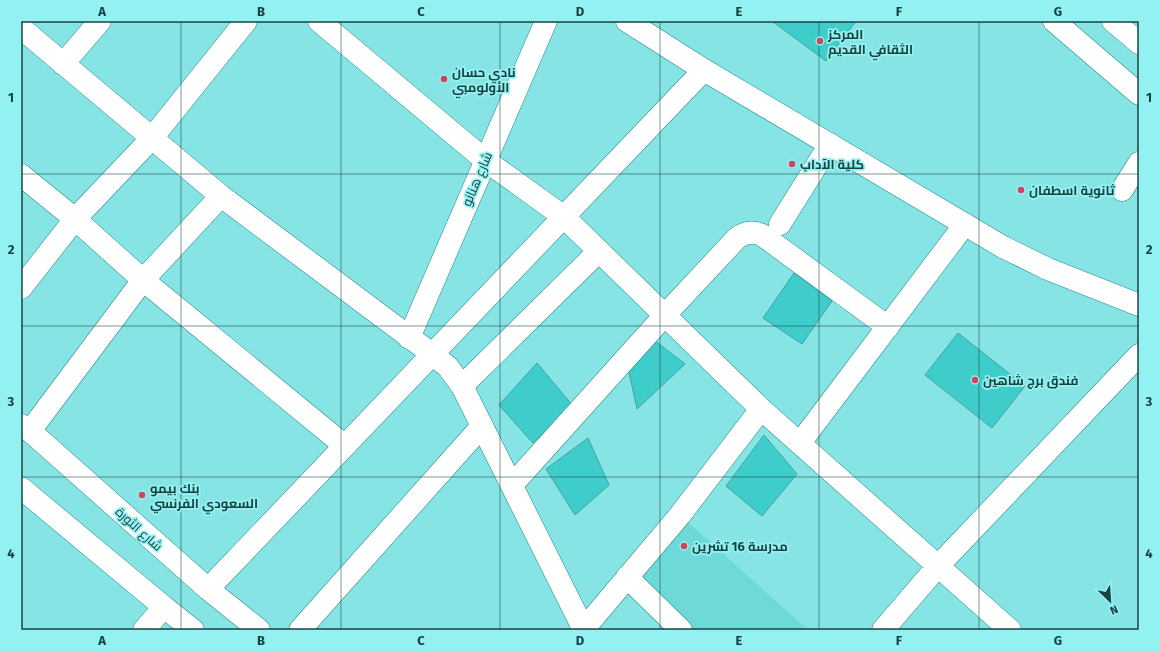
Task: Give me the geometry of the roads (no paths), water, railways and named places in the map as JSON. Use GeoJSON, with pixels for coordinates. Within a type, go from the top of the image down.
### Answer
{"type":"FeatureCollection","features":[{"type":"Feature","properties":{"kind":"street"},"geometry":{"type":"LineString","coordinates":[[63,64],[100,21]]}},
{"type":"Feature","properties":{"kind":"street"},"geometry":{"type":"LineString","coordinates":[[21,288],[75,220],[152,138],[246,21]]}},
{"type":"Feature","properties":{"kind":"street"},"geometry":{"type":"LineString","coordinates":[[319,21],[485,160],[564,217],[761,409],[1010,630]]}},
{"type":"Feature","properties":{"kind":"street","name":"شارع هنانو"},"geometry":{"type":"LineString","coordinates":[[409,338],[546,21]]}},
{"type":"Feature","properties":{"kind":"street"},"geometry":{"type":"LineString","coordinates":[[627,21],[704,70],[1003,247],[1048,269],[1139,305]]}},
{"type":"Feature","properties":{"kind":"street"},"geometry":{"type":"LineString","coordinates":[[1054,21],[1139,94]]}},
{"type":"Feature","properties":{"kind":"street"},"geometry":{"type":"LineString","coordinates":[[1113,21],[1139,43]]}},
{"type":"Feature","properties":{"kind":"street"},"geometry":{"type":"LineString","coordinates":[[21,28],[221,196],[448,367],[462,386],[584,630],[680,515],[761,409]]}},
{"type":"Feature","properties":{"kind":"street"},"geometry":{"type":"LineString","coordinates":[[208,589],[704,70]]}},
{"type":"Feature","properties":{"kind":"street"},"geometry":{"type":"LineString","coordinates":[[780,224],[830,144]]}},
{"type":"Feature","properties":{"kind":"street"},"geometry":{"type":"LineString","coordinates":[[1122,190],[1139,163]]}},
{"type":"Feature","properties":{"kind":"street"},"geometry":{"type":"LineString","coordinates":[[21,175],[143,280],[345,446]]}},
{"type":"Feature","properties":{"kind":"street"},"geometry":{"type":"LineString","coordinates":[[25,428],[143,280],[221,196]]}},
{"type":"Feature","properties":{"kind":"street"},"geometry":{"type":"LineString","coordinates":[[800,443],[966,224]]}},
{"type":"Feature","properties":{"kind":"street"},"geometry":{"type":"LineString","coordinates":[[512,485],[665,315],[741,235],[750,232],[762,235],[888,327]]}},
{"type":"Feature","properties":{"kind":"street"},"geometry":{"type":"LineString","coordinates":[[462,386],[599,251]]}},
{"type":"Feature","properties":{"kind":"street"},"geometry":{"type":"LineString","coordinates":[[883,630],[938,566],[1135,367]]}},
{"type":"Feature","properties":{"kind":"street"},"geometry":{"type":"LineString","coordinates":[[300,630],[482,426]]}},
{"type":"Feature","properties":{"kind":"street","name":"شارع الثورة"},"geometry":{"type":"LineString","coordinates":[[25,428],[208,589],[259,630]]}},
{"type":"Feature","properties":{"kind":"street"},"geometry":{"type":"LineString","coordinates":[[21,488],[193,630]]}},
{"type":"Feature","properties":{"kind":"street"},"geometry":{"type":"LineString","coordinates":[[628,577],[681,630]]}},
{"type":"Feature","properties":{"kind":"street"},"geometry":{"type":"LineString","coordinates":[[144,630],[164,607]]}},
{"type":"Feature","properties":{"kind":"place","name":"المركز الثقافي القديم"},"geometry":{"type":"Point","coordinates":[820,41]}},
{"type":"Feature","properties":{"kind":"place","name":"نادي حسان الأولومبي"},"geometry":{"type":"Point","coordinates":[444,79]}},
{"type":"Feature","properties":{"kind":"place","name":"كلية الآداب"},"geometry":{"type":"Point","coordinates":[792,164]}},
{"type":"Feature","properties":{"kind":"place","name":"ثانوية اسطفان"},"geometry":{"type":"Point","coordinates":[1021,190]}},
{"type":"Feature","properties":{"kind":"place","name":"فندق برج شاهين"},"geometry":{"type":"Point","coordinates":[975,380]}},
{"type":"Feature","properties":{"kind":"place","name":"بنك بيمو السعودي الفرنسي"},"geometry":{"type":"Point","coordinates":[142,495]}},
{"type":"Feature","properties":{"kind":"place","name":"مدرسة 16 تشرين"},"geometry":{"type":"Point","coordinates":[684,546]}}]}
